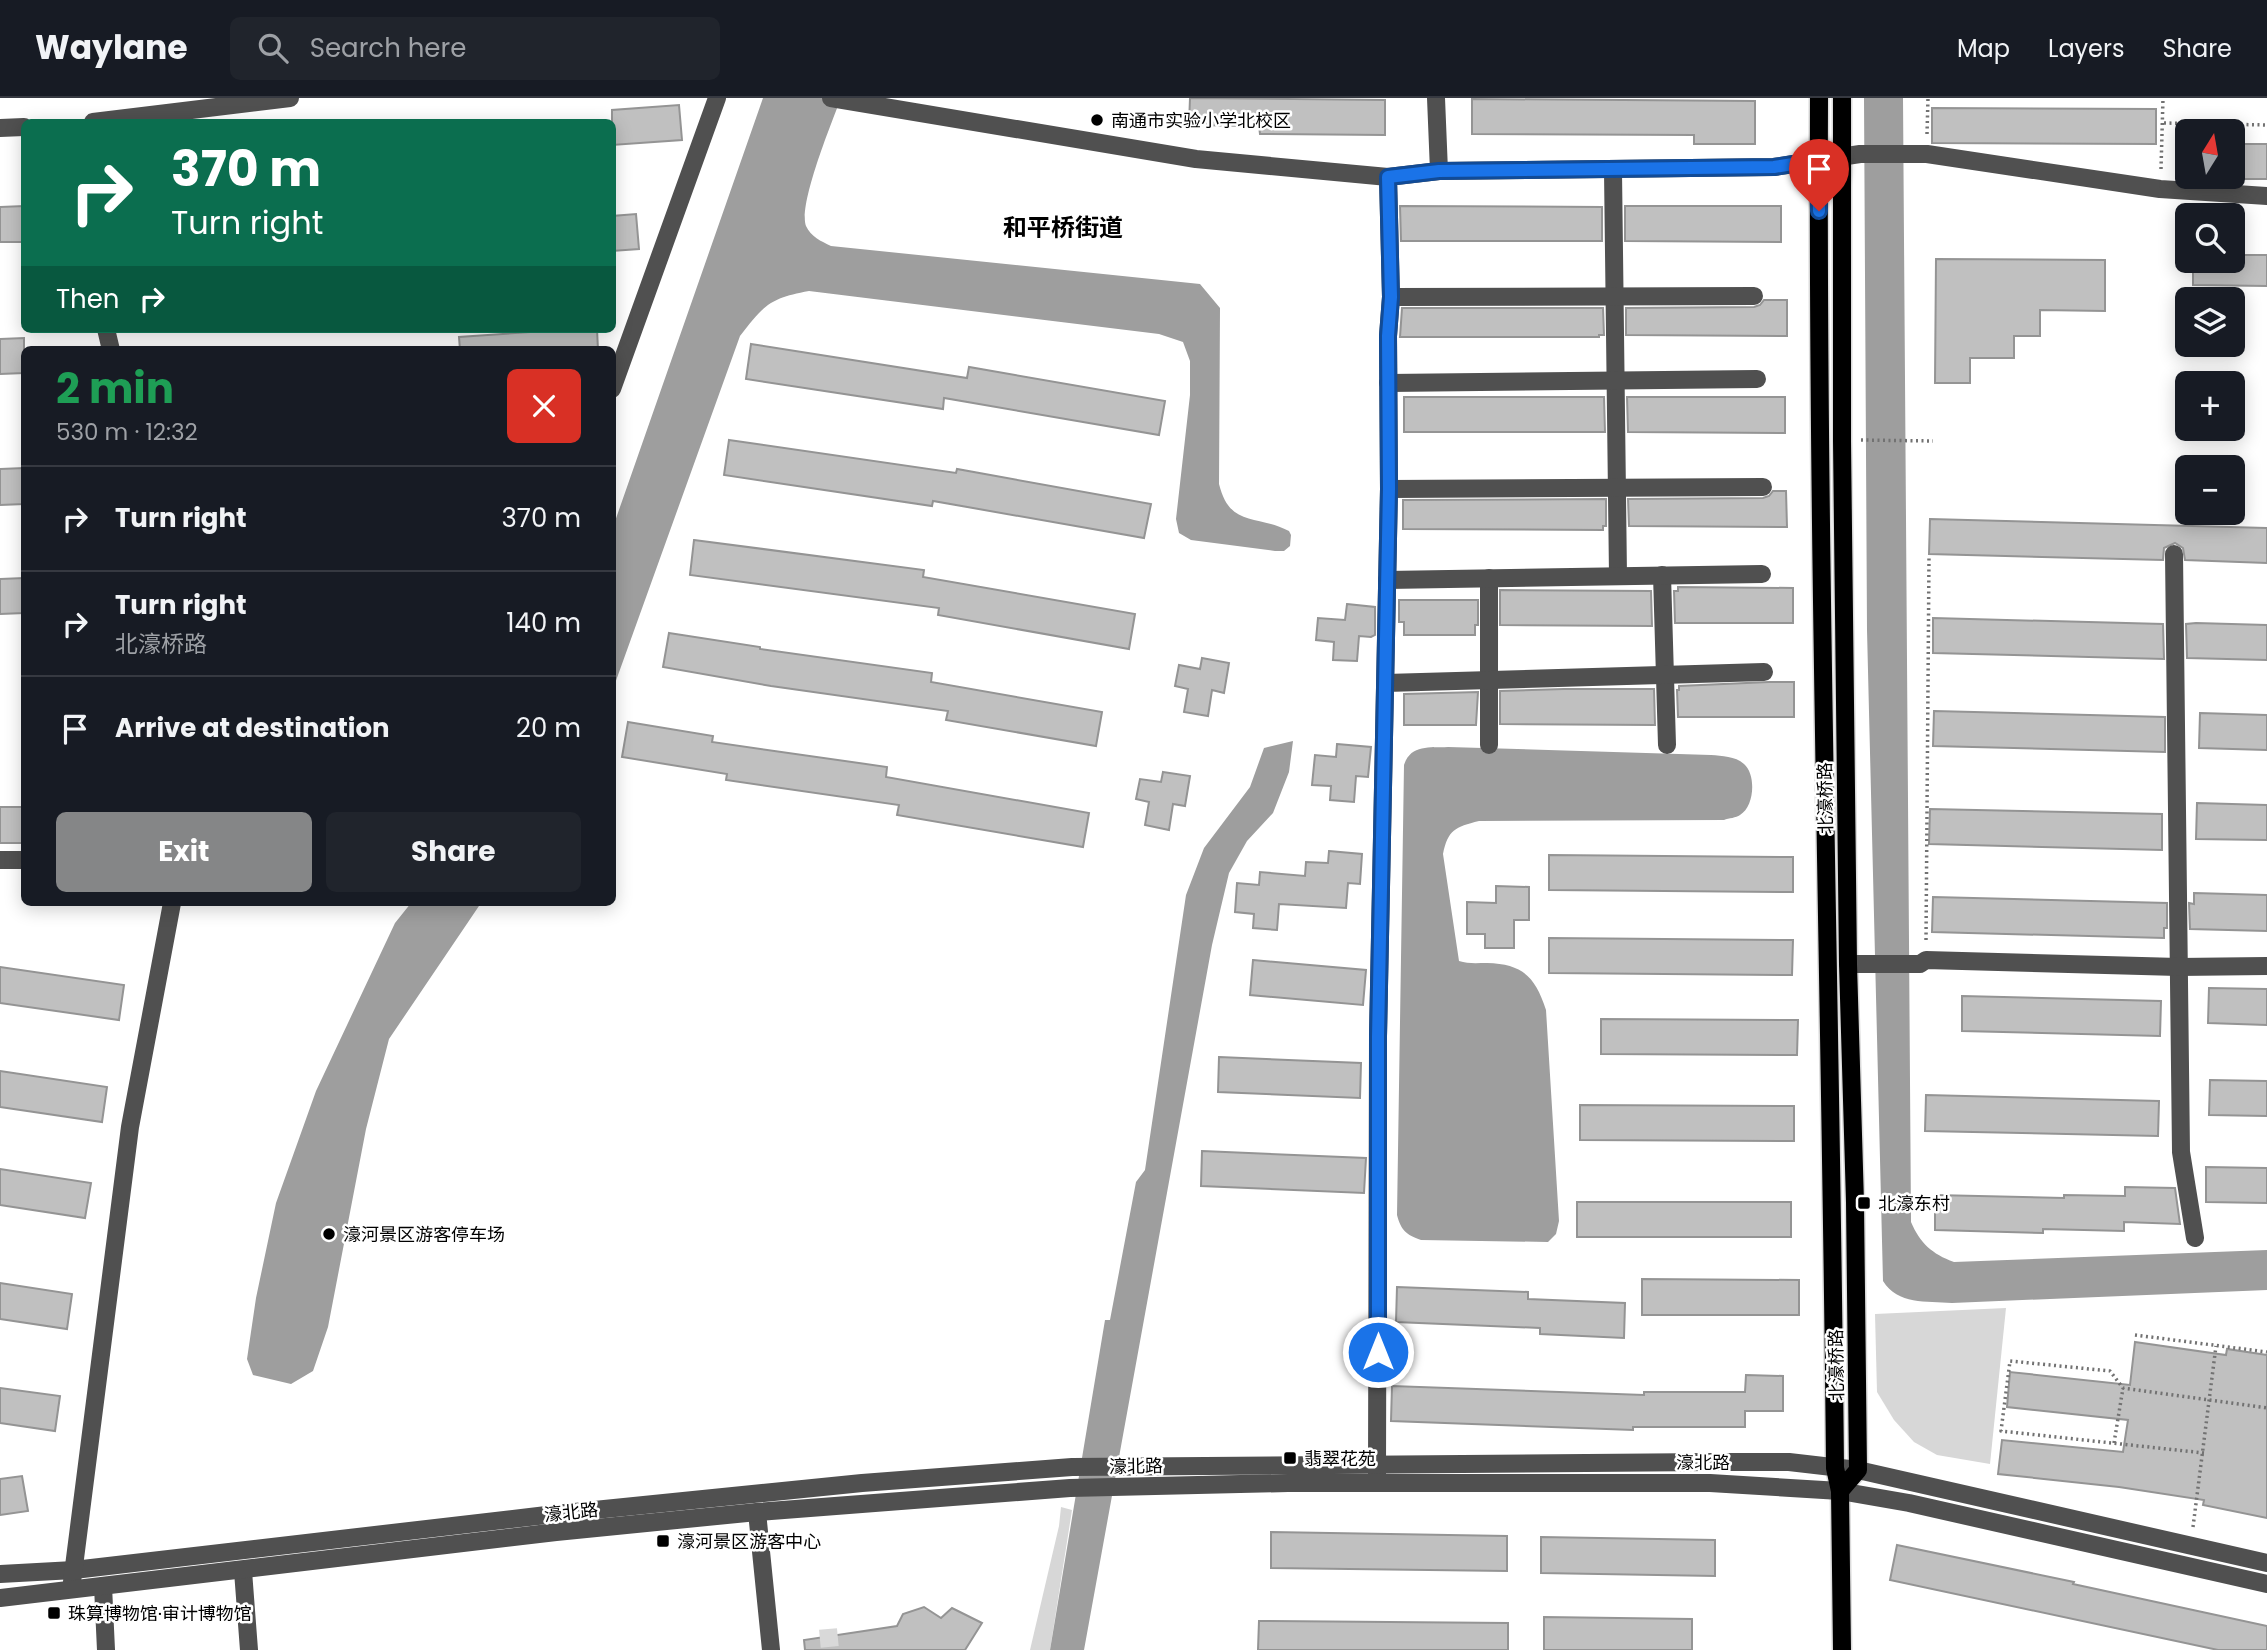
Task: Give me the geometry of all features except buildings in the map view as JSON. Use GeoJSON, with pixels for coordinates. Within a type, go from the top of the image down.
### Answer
{"type":"FeatureCollection","features":[{"type":"Feature","properties":{"kind":"main road","name":"北濠桥路"},"geometry":{"type":"LineString","coordinates":[[1819,98],[1823,649],[1835,1468],[1840,1491],[1842,1650]]}},
{"type":"Feature","properties":{"kind":"main road","name":"北濠桥路"},"geometry":{"type":"LineString","coordinates":[[1842,98],[1851,155],[1842,441],[1848,964],[1855,1202],[1858,1471]]}},
{"type":"Feature","properties":{"kind":"main road"},"geometry":{"type":"LineString","coordinates":[[1840,1491],[1858,1471]]}},
{"type":"Feature","properties":{"kind":"street"},"geometry":{"type":"LineString","coordinates":[[118,119],[290,98]]}},
{"type":"Feature","properties":{"kind":"street"},"geometry":{"type":"LineString","coordinates":[[616,378],[717,98]]}},
{"type":"Feature","properties":{"kind":"street"},"geometry":{"type":"LineString","coordinates":[[831,98],[1196,159],[1388,177],[1439,171],[1774,167],[1851,155],[1922,154],[2160,189],[2267,196]]}},
{"type":"Feature","properties":{"kind":"street"},"geometry":{"type":"LineString","coordinates":[[1436,98],[1439,171]]}},
{"type":"Feature","properties":{"kind":"street"},"geometry":{"type":"LineString","coordinates":[[0,128],[21,127]]}},
{"type":"Feature","properties":{"kind":"street"},"geometry":{"type":"LineString","coordinates":[[1613,171],[1618,576]]}},
{"type":"Feature","properties":{"kind":"street"},"geometry":{"type":"LineString","coordinates":[[1377,1483],[1378,1037],[1391,297],[1388,177]]}},
{"type":"Feature","properties":{"kind":"street"},"geometry":{"type":"LineString","coordinates":[[1391,297],[1754,296]]}},
{"type":"Feature","properties":{"kind":"street"},"geometry":{"type":"LineString","coordinates":[[1388,383],[1757,379]]}},
{"type":"Feature","properties":{"kind":"street"},"geometry":{"type":"LineString","coordinates":[[1389,489],[1763,488]]}},
{"type":"Feature","properties":{"kind":"street"},"geometry":{"type":"LineString","coordinates":[[2174,554],[2181,1152],[2195,1238]]}},
{"type":"Feature","properties":{"kind":"street"},"geometry":{"type":"LineString","coordinates":[[1387,580],[1762,573]]}},
{"type":"Feature","properties":{"kind":"street"},"geometry":{"type":"LineString","coordinates":[[1662,575],[1667,745]]}},
{"type":"Feature","properties":{"kind":"street"},"geometry":{"type":"LineString","coordinates":[[1489,578],[1489,744]]}},
{"type":"Feature","properties":{"kind":"street"},"geometry":{"type":"LineString","coordinates":[[1386,683],[1764,672]]}},
{"type":"Feature","properties":{"kind":"street"},"geometry":{"type":"LineString","coordinates":[[0,860],[21,860]]}},
{"type":"Feature","properties":{"kind":"street"},"geometry":{"type":"LineString","coordinates":[[71,1590],[130,1127],[171,906]]}},
{"type":"Feature","properties":{"kind":"street"},"geometry":{"type":"LineString","coordinates":[[1848,964],[1923,962],[2267,966]]}},
{"type":"Feature","properties":{"kind":"street","name":"濠北路"},"geometry":{"type":"LineString","coordinates":[[0,1573],[74,1570],[582,1511],[862,1483],[1072,1467],[1776,1462],[1858,1471],[2267,1563]]}},
{"type":"Feature","properties":{"kind":"street","name":"濠北路"},"geometry":{"type":"LineString","coordinates":[[0,1598],[556,1532],[758,1512],[1070,1488],[1377,1483],[1710,1483],[1840,1491],[1909,1503],[2267,1584]]}},
{"type":"Feature","properties":{"kind":"street"},"geometry":{"type":"LineString","coordinates":[[758,1512],[771,1650]]}},
{"type":"Feature","properties":{"kind":"street"},"geometry":{"type":"LineString","coordinates":[[243,1571],[249,1650]]}},
{"type":"Feature","properties":{"kind":"street"},"geometry":{"type":"LineString","coordinates":[[103,1586],[106,1650]]}},
{"type":"Feature","properties":{"kind":"path"},"geometry":{"type":"LineString","coordinates":[[1922,154],[1928,98]]}},
{"type":"Feature","properties":{"kind":"path"},"geometry":{"type":"LineString","coordinates":[[2160,189],[2163,98]]}},
{"type":"Feature","properties":{"kind":"path"},"geometry":{"type":"LineString","coordinates":[[2164,124],[2267,125]]}},
{"type":"Feature","properties":{"kind":"path"},"geometry":{"type":"LineString","coordinates":[[1859,440],[1933,441]]}},
{"type":"Feature","properties":{"kind":"path"},"geometry":{"type":"LineString","coordinates":[[1923,962],[1929,557]]}},
{"type":"Feature","properties":{"kind":"path"},"geometry":{"type":"LineString","coordinates":[[2135,1335],[2267,1352]]}},
{"type":"Feature","properties":{"kind":"path"},"geometry":{"type":"LineString","coordinates":[[2190,1546],[2216,1346]]}},
{"type":"Feature","properties":{"kind":"path"},"geometry":{"type":"LineString","coordinates":[[2204,1453],[2001,1430],[2010,1361],[2110,1371],[2123,1388],[2267,1408]]}},
{"type":"Feature","properties":{"kind":"path"},"geometry":{"type":"LineString","coordinates":[[2115,1443],[2123,1388]]}},
{"type":"Feature","properties":{"kind":"shaded area"},"geometry":{"type":"Polygon","coordinates":[[[763,98],[841,98],[817,163],[807,201],[806,226],[811,233],[831,246],[1200,284],[1220,308],[1219,484],[1224,498],[1237,514],[1277,526],[1289,531],[1291,535],[1290,546],[1284,551],[1275,551],[1191,540],[1179,533],[1176,519],[1190,395],[1190,361],[1183,342],[1159,334],[809,291],[769,304],[740,336],[616,681],[616,518],[763,98]]]}},
{"type":"Feature","properties":{"kind":"shaded area"},"geometry":{"type":"Polygon","coordinates":[[[1864,98],[1903,98],[1911,1222],[1928,1247],[1954,1262],[2267,1250],[2267,1290],[1952,1303],[1905,1298],[1889,1289],[1883,1281],[1867,630],[1864,98]]]}},
{"type":"Feature","properties":{"kind":"shaded area"},"geometry":{"type":"Polygon","coordinates":[[[1293,741],[1289,772],[1273,813],[1247,841],[1229,873],[1212,945],[1084,1650],[1050,1650],[1105,1320],[1110,1320],[1136,1182],[1145,1170],[1186,895],[1204,848],[1250,787],[1264,748],[1293,741]]]}},
{"type":"Feature","properties":{"kind":"shaded area"},"geometry":{"type":"Polygon","coordinates":[[[1448,747],[1720,756],[1740,761],[1751,775],[1749,805],[1737,817],[1724,820],[1479,821],[1458,828],[1447,840],[1443,854],[1459,961],[1499,964],[1518,969],[1532,980],[1546,1010],[1559,1221],[1556,1234],[1548,1242],[1421,1240],[1405,1231],[1397,1215],[1404,765],[1416,750],[1448,747]]]}},
{"type":"Feature","properties":{"kind":"shaded area"},"geometry":{"type":"Polygon","coordinates":[[[409,906],[479,906],[389,1039],[366,1129],[328,1327],[313,1371],[291,1384],[253,1375],[247,1359],[256,1298],[276,1203],[316,1091],[395,923],[409,906]]]}},
{"type":"Feature","properties":{"kind":"shaded area"},"geometry":{"type":"Polygon","coordinates":[[[2006,1308],[1990,1464],[1937,1455],[1914,1442],[1894,1420],[1877,1392],[1875,1314],[2006,1308]]]}},
{"type":"Feature","properties":{"kind":"shaded area"},"geometry":{"type":"Polygon","coordinates":[[[1061,1507],[1072,1510],[1050,1650],[1030,1650],[1059,1526],[1061,1507]]]}},
{"type":"Feature","properties":{"kind":"tunnel"},"geometry":{"type":"LineString","coordinates":[[828,1629],[830,1650]]}},
{"type":"Feature","properties":{"kind":"place","name":"南通市实验小学北校区"},"geometry":{"type":"Point","coordinates":[1097,120]}},
{"type":"Feature","properties":{"kind":"place","name":"北濠东村"},"geometry":{"type":"Point","coordinates":[1864,1203]}},
{"type":"Feature","properties":{"kind":"place","name":"濠河景区游客停车场"},"geometry":{"type":"Point","coordinates":[329,1234]}},
{"type":"Feature","properties":{"kind":"place","name":"翡翠花苑"},"geometry":{"type":"Point","coordinates":[1290,1458]}},
{"type":"Feature","properties":{"kind":"place","name":"濠河景区游客中心"},"geometry":{"type":"Point","coordinates":[663,1541]}},
{"type":"Feature","properties":{"kind":"place","name":"珠算博物馆·审计博物馆"},"geometry":{"type":"Point","coordinates":[54,1613]}},
{"type":"Feature","properties":{"kind":"district","name":"和平桥街道"},"geometry":{"type":"Point","coordinates":[1063,227]}},
{"type":"Feature","properties":{"kind":"route"},"geometry":{"type":"LineString","coordinates":[[1378,1352],[1378,1037],[1389,489],[1388,336],[1391,297],[1388,177],[1439,171],[1774,167],[1818,160],[1819,211]]}}]}
